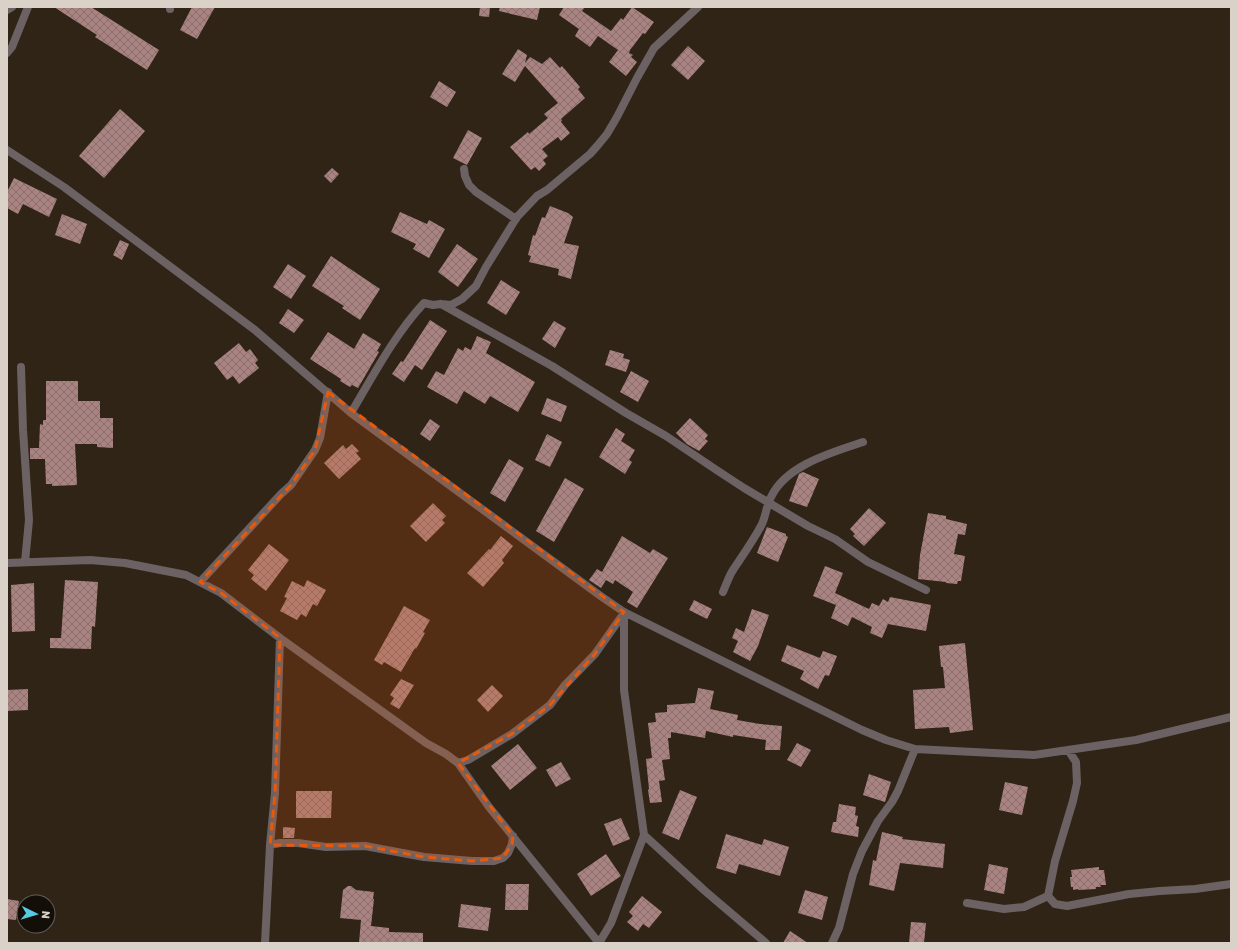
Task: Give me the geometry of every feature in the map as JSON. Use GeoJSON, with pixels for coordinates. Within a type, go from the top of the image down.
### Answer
{"type":"FeatureCollection","features":[{"type":"Feature","properties":{"kind":"street"},"geometry":{"type":"LineString","coordinates":[[7,10],[12,7]]}},
{"type":"Feature","properties":{"kind":"street"},"geometry":{"type":"LineString","coordinates":[[7,53],[12,47],[28,7]]}},
{"type":"Feature","properties":{"kind":"street"},"geometry":{"type":"LineString","coordinates":[[351,413],[382,361],[416,312],[424,303],[433,305],[451,305],[462,299],[476,286],[486,266],[516,219],[537,196],[547,190],[590,154],[598,145],[617,117],[654,48],[698,7]]}},
{"type":"Feature","properties":{"kind":"street"},"geometry":{"type":"LineString","coordinates":[[7,150],[64,187],[255,330],[351,413],[624,612],[862,730],[886,740],[915,749],[1034,755],[1136,740],[1231,717]]}},
{"type":"Feature","properties":{"kind":"street"},"geometry":{"type":"LineString","coordinates":[[464,169],[469,185],[476,192],[516,219]]}},
{"type":"Feature","properties":{"kind":"street"},"geometry":{"type":"LineString","coordinates":[[441,304],[552,366],[626,413],[666,436],[714,469],[808,526],[834,539],[868,562],[926,590]]}},
{"type":"Feature","properties":{"kind":"street"},"geometry":{"type":"LineString","coordinates":[[21,368],[23,430],[29,520],[25,562]]}},
{"type":"Feature","properties":{"kind":"street"},"geometry":{"type":"LineString","coordinates":[[200,582],[281,494],[292,485],[316,450],[320,438],[328,392]]}},
{"type":"Feature","properties":{"kind":"street"},"geometry":{"type":"LineString","coordinates":[[723,592],[732,571],[763,524],[771,497],[784,478],[824,455],[863,442]]}},
{"type":"Feature","properties":{"kind":"street"},"geometry":{"type":"LineString","coordinates":[[7,563],[90,560],[118,563],[186,575],[221,593],[280,638],[426,743],[446,754],[458,763],[489,807],[599,943],[611,923],[644,835],[624,690],[624,612]]}},
{"type":"Feature","properties":{"kind":"street"},"geometry":{"type":"LineString","coordinates":[[458,763],[468,760],[512,734],[550,704],[565,685],[595,654],[624,612]]}},
{"type":"Feature","properties":{"kind":"street"},"geometry":{"type":"LineString","coordinates":[[265,943],[270,845],[275,793],[280,638]]}},
{"type":"Feature","properties":{"kind":"street"},"geometry":{"type":"LineString","coordinates":[[832,943],[839,928],[853,874],[862,851],[878,821],[898,791],[915,749]]}},
{"type":"Feature","properties":{"kind":"street"},"geometry":{"type":"LineString","coordinates":[[1048,896],[1055,861],[1077,783],[1076,762],[1068,750]]}},
{"type":"Feature","properties":{"kind":"street"},"geometry":{"type":"LineString","coordinates":[[644,835],[705,891],[766,943]]}},
{"type":"Feature","properties":{"kind":"street"},"geometry":{"type":"LineString","coordinates":[[270,845],[280,843],[326,847],[365,846],[424,857],[494,861],[503,858],[508,853],[512,844],[512,836]]}},
{"type":"Feature","properties":{"kind":"street"},"geometry":{"type":"LineString","coordinates":[[1048,896],[1055,904],[1067,906],[1129,894],[1195,889],[1231,884]]}},
{"type":"Feature","properties":{"kind":"street"},"geometry":{"type":"LineString","coordinates":[[967,903],[1004,909],[1024,907],[1048,896]]}},
{"type":"Feature","properties":{"kind":"highlighted area"},"geometry":{"type":"Polygon","coordinates":[[[328,392],[624,612],[595,654],[550,705],[512,734],[458,763],[513,836],[512,844],[503,858],[472,861],[424,857],[365,846],[270,845],[275,793],[280,638],[221,593],[200,582],[291,485],[315,450],[328,392]]]}},
{"type":"Feature","properties":{"kind":"building"},"geometry":{"type":"Polygon","coordinates":[[[54,7],[91,7],[159,50],[147,70],[95,37],[97,35],[54,7]]]}},
{"type":"Feature","properties":{"kind":"building"},"geometry":{"type":"Polygon","coordinates":[[[192,7],[215,7],[197,39],[180,30],[192,7]]]}},
{"type":"Feature","properties":{"kind":"building"},"geometry":{"type":"Polygon","coordinates":[[[480,7],[490,7],[489,17],[479,16],[480,7]]]}},
{"type":"Feature","properties":{"kind":"building"},"geometry":{"type":"Polygon","coordinates":[[[500,7],[540,7],[537,20],[499,11],[500,7]]]}},
{"type":"Feature","properties":{"kind":"building"},"geometry":{"type":"Polygon","coordinates":[[[564,7],[585,7],[582,11],[611,31],[621,18],[623,20],[632,7],[654,22],[630,50],[629,53],[633,55],[631,57],[637,62],[626,76],[609,62],[618,50],[598,36],[590,47],[575,36],[579,29],[559,15],[564,7]]]}},
{"type":"Feature","properties":{"kind":"building"},"geometry":{"type":"Polygon","coordinates":[[[688,46],[705,61],[688,80],[671,65],[688,46]]]}},
{"type":"Feature","properties":{"kind":"building"},"geometry":{"type":"Polygon","coordinates":[[[518,49],[527,55],[525,63],[530,57],[542,64],[550,57],[560,68],[562,66],[580,87],[578,89],[585,98],[561,119],[561,122],[570,133],[561,141],[558,137],[542,149],[548,156],[543,160],[546,164],[539,171],[535,167],[531,170],[510,147],[548,118],[544,114],[558,103],[525,66],[515,82],[502,74],[518,49]]]}},
{"type":"Feature","properties":{"kind":"building"},"geometry":{"type":"Polygon","coordinates":[[[439,81],[456,92],[447,107],[430,97],[439,81]]]}},
{"type":"Feature","properties":{"kind":"building"},"geometry":{"type":"Polygon","coordinates":[[[120,109],[145,131],[104,178],[79,156],[120,109]]]}},
{"type":"Feature","properties":{"kind":"building"},"geometry":{"type":"Polygon","coordinates":[[[468,130],[482,138],[467,165],[453,158],[468,130]]]}},
{"type":"Feature","properties":{"kind":"building"},"geometry":{"type":"Polygon","coordinates":[[[332,168],[339,174],[331,183],[324,176],[332,168]]]}},
{"type":"Feature","properties":{"kind":"building"},"geometry":{"type":"Polygon","coordinates":[[[14,178],[57,199],[49,217],[23,204],[18,214],[7,208],[7,192],[14,178]]]}},
{"type":"Feature","properties":{"kind":"building"},"geometry":{"type":"Polygon","coordinates":[[[550,206],[568,213],[573,217],[564,243],[579,246],[571,279],[558,275],[559,269],[529,262],[531,256],[528,255],[533,235],[535,236],[542,217],[545,218],[550,206]]]}},
{"type":"Feature","properties":{"kind":"building"},"geometry":{"type":"Polygon","coordinates":[[[400,212],[427,224],[429,220],[445,229],[429,258],[413,249],[416,244],[391,232],[400,212]]]}},
{"type":"Feature","properties":{"kind":"building"},"geometry":{"type":"Polygon","coordinates":[[[62,214],[87,224],[80,244],[55,235],[62,214]]]}},
{"type":"Feature","properties":{"kind":"building"},"geometry":{"type":"Polygon","coordinates":[[[120,240],[129,244],[122,260],[113,255],[120,240]]]}},
{"type":"Feature","properties":{"kind":"building"},"geometry":{"type":"Polygon","coordinates":[[[457,244],[478,259],[458,287],[438,272],[457,244]]]}},
{"type":"Feature","properties":{"kind":"building"},"geometry":{"type":"Polygon","coordinates":[[[331,256],[380,289],[360,320],[342,308],[344,306],[312,286],[331,256]]]}},
{"type":"Feature","properties":{"kind":"building"},"geometry":{"type":"Polygon","coordinates":[[[288,264],[306,276],[291,299],[273,287],[288,264]]]}},
{"type":"Feature","properties":{"kind":"building"},"geometry":{"type":"Polygon","coordinates":[[[501,280],[520,292],[506,315],[487,303],[501,280]]]}},
{"type":"Feature","properties":{"kind":"building"},"geometry":{"type":"Polygon","coordinates":[[[288,309],[304,320],[294,333],[279,323],[288,309]]]}},
{"type":"Feature","properties":{"kind":"building"},"geometry":{"type":"Polygon","coordinates":[[[430,320],[447,331],[422,370],[415,365],[404,382],[392,374],[401,361],[403,362],[430,320]]]}},
{"type":"Feature","properties":{"kind":"building"},"geometry":{"type":"Polygon","coordinates":[[[554,321],[566,328],[555,348],[542,339],[554,321]]]}},
{"type":"Feature","properties":{"kind":"building"},"geometry":{"type":"Polygon","coordinates":[[[328,332],[354,349],[363,333],[381,344],[377,351],[379,352],[358,388],[352,385],[350,387],[340,381],[341,379],[310,359],[328,332]]]}},
{"type":"Feature","properties":{"kind":"building"},"geometry":{"type":"Polygon","coordinates":[[[477,336],[491,342],[486,353],[535,382],[518,412],[490,396],[485,404],[464,391],[457,404],[427,387],[436,371],[444,375],[458,348],[463,351],[465,347],[471,350],[477,336]]]}},
{"type":"Feature","properties":{"kind":"building"},"geometry":{"type":"Polygon","coordinates":[[[239,343],[246,352],[250,349],[258,360],[255,363],[259,368],[239,384],[233,376],[227,380],[214,363],[239,343]]]}},
{"type":"Feature","properties":{"kind":"building"},"geometry":{"type":"Polygon","coordinates":[[[610,350],[624,354],[623,358],[630,360],[626,372],[605,365],[610,350]]]}},
{"type":"Feature","properties":{"kind":"building"},"geometry":{"type":"Polygon","coordinates":[[[631,371],[649,381],[638,402],[620,392],[631,371]]]}},
{"type":"Feature","properties":{"kind":"building"},"geometry":{"type":"Polygon","coordinates":[[[46,381],[78,381],[78,401],[100,401],[100,418],[113,418],[113,448],[97,447],[97,444],[75,444],[77,485],[52,486],[52,484],[46,484],[45,459],[30,459],[30,448],[39,448],[40,424],[43,425],[43,420],[46,420],[46,381]]]}},
{"type":"Feature","properties":{"kind":"building"},"geometry":{"type":"Polygon","coordinates":[[[547,398],[567,406],[561,422],[541,414],[547,398]]]}},
{"type":"Feature","properties":{"kind":"building"},"geometry":{"type":"Polygon","coordinates":[[[690,418],[708,435],[705,439],[708,441],[699,451],[687,444],[676,433],[690,418]]]}},
{"type":"Feature","properties":{"kind":"building"},"geometry":{"type":"Polygon","coordinates":[[[430,419],[440,426],[430,441],[420,434],[430,419]]]}},
{"type":"Feature","properties":{"kind":"building"},"geometry":{"type":"Polygon","coordinates":[[[616,428],[625,434],[621,441],[635,450],[629,460],[632,462],[625,474],[599,457],[616,428]]]}},
{"type":"Feature","properties":{"kind":"building"},"geometry":{"type":"Polygon","coordinates":[[[547,434],[562,442],[550,467],[535,460],[547,434]]]}},
{"type":"Feature","properties":{"kind":"building"},"geometry":{"type":"Polygon","coordinates":[[[352,444],[359,451],[356,453],[361,459],[339,479],[324,463],[343,445],[346,449],[352,444]]]}},
{"type":"Feature","properties":{"kind":"building"},"geometry":{"type":"Polygon","coordinates":[[[509,459],[524,468],[505,502],[490,493],[509,459]]]}},
{"type":"Feature","properties":{"kind":"building"},"geometry":{"type":"Polygon","coordinates":[[[803,472],[819,479],[807,507],[789,501],[799,474],[803,472]]]}},
{"type":"Feature","properties":{"kind":"building"},"geometry":{"type":"Polygon","coordinates":[[[565,478],[584,489],[554,542],[536,531],[565,478]]]}},
{"type":"Feature","properties":{"kind":"building"},"geometry":{"type":"Polygon","coordinates":[[[433,503],[446,516],[442,520],[445,523],[426,542],[410,526],[433,503]]]}},
{"type":"Feature","properties":{"kind":"building"},"geometry":{"type":"Polygon","coordinates":[[[869,508],[886,523],[864,546],[853,536],[855,534],[850,529],[869,508]]]}},
{"type":"Feature","properties":{"kind":"building"},"geometry":{"type":"Polygon","coordinates":[[[928,513],[946,516],[946,519],[967,524],[965,535],[958,534],[954,554],[965,556],[961,581],[958,581],[957,584],[918,579],[920,555],[928,513]]]}},
{"type":"Feature","properties":{"kind":"building"},"geometry":{"type":"Polygon","coordinates":[[[767,527],[786,534],[788,537],[778,562],[757,553],[767,527]]]}},
{"type":"Feature","properties":{"kind":"building"},"geometry":{"type":"Polygon","coordinates":[[[501,536],[513,546],[502,560],[504,563],[483,587],[467,573],[489,549],[490,550],[501,536]]]}},
{"type":"Feature","properties":{"kind":"building"},"geometry":{"type":"Polygon","coordinates":[[[622,536],[650,553],[653,549],[668,558],[637,608],[627,602],[633,592],[615,580],[613,584],[606,580],[601,588],[589,580],[597,569],[602,572],[622,536]]]}},
{"type":"Feature","properties":{"kind":"building"},"geometry":{"type":"Polygon","coordinates":[[[269,544],[289,560],[266,591],[251,579],[254,575],[248,570],[269,544]]]}},
{"type":"Feature","properties":{"kind":"building"},"geometry":{"type":"Polygon","coordinates":[[[825,566],[843,573],[835,593],[869,609],[872,603],[879,606],[883,599],[888,602],[890,597],[931,605],[926,631],[888,624],[882,638],[870,633],[872,627],[852,617],[848,626],[831,618],[836,605],[813,596],[825,566]]]}},
{"type":"Feature","properties":{"kind":"building"},"geometry":{"type":"Polygon","coordinates":[[[65,580],[98,582],[95,627],[92,626],[91,649],[50,648],[50,638],[61,638],[65,580]]]}},
{"type":"Feature","properties":{"kind":"building"},"geometry":{"type":"Polygon","coordinates":[[[307,580],[326,590],[317,606],[313,604],[306,617],[301,614],[297,620],[280,611],[287,598],[284,597],[292,581],[304,587],[307,580]]]}},
{"type":"Feature","properties":{"kind":"building"},"geometry":{"type":"Polygon","coordinates":[[[34,583],[35,631],[12,632],[11,585],[34,583]]]}},
{"type":"Feature","properties":{"kind":"building"},"geometry":{"type":"Polygon","coordinates":[[[694,600],[712,609],[707,619],[689,610],[694,600]]]}},
{"type":"Feature","properties":{"kind":"building"},"geometry":{"type":"Polygon","coordinates":[[[404,606],[430,620],[423,632],[425,633],[401,672],[384,662],[382,665],[374,660],[404,606]]]}},
{"type":"Feature","properties":{"kind":"building"},"geometry":{"type":"Polygon","coordinates":[[[752,609],[769,615],[758,646],[750,661],[733,652],[738,641],[732,638],[736,628],[744,632],[752,609]]]}},
{"type":"Feature","properties":{"kind":"building"},"geometry":{"type":"Polygon","coordinates":[[[965,643],[973,730],[950,733],[949,727],[915,729],[913,690],[945,688],[939,646],[965,643]]]}},
{"type":"Feature","properties":{"kind":"building"},"geometry":{"type":"Polygon","coordinates":[[[787,645],[820,658],[823,651],[837,656],[829,676],[825,675],[818,689],[800,679],[804,671],[781,661],[787,645]]]}},
{"type":"Feature","properties":{"kind":"building"},"geometry":{"type":"Polygon","coordinates":[[[401,679],[414,685],[399,709],[390,704],[394,698],[390,695],[401,679]]]}},
{"type":"Feature","properties":{"kind":"building"},"geometry":{"type":"Polygon","coordinates":[[[492,685],[503,696],[488,712],[477,700],[492,685]]]}},
{"type":"Feature","properties":{"kind":"building"},"geometry":{"type":"Polygon","coordinates":[[[698,688],[714,691],[710,709],[738,715],[737,720],[782,726],[780,750],[765,750],[766,740],[733,735],[733,737],[706,731],[705,738],[671,732],[671,738],[668,738],[670,759],[662,760],[665,780],[659,781],[662,802],[650,803],[646,759],[652,758],[648,723],[656,722],[655,713],[667,712],[667,705],[695,703],[698,688]]]}},
{"type":"Feature","properties":{"kind":"building"},"geometry":{"type":"Polygon","coordinates":[[[28,689],[28,710],[7,711],[7,690],[28,689]]]}},
{"type":"Feature","properties":{"kind":"building"},"geometry":{"type":"Polygon","coordinates":[[[797,743],[811,750],[801,767],[787,760],[797,743]]]}},
{"type":"Feature","properties":{"kind":"building"},"geometry":{"type":"Polygon","coordinates":[[[518,744],[537,768],[510,790],[491,766],[518,744]]]}},
{"type":"Feature","properties":{"kind":"building"},"geometry":{"type":"Polygon","coordinates":[[[561,762],[571,779],[556,787],[546,770],[561,762]]]}},
{"type":"Feature","properties":{"kind":"building"},"geometry":{"type":"Polygon","coordinates":[[[869,774],[891,782],[885,802],[863,795],[869,774]]]}},
{"type":"Feature","properties":{"kind":"building"},"geometry":{"type":"Polygon","coordinates":[[[1005,782],[1028,787],[1022,815],[999,810],[1005,782]]]}},
{"type":"Feature","properties":{"kind":"building"},"geometry":{"type":"Polygon","coordinates":[[[680,790],[697,797],[679,840],[662,833],[680,790]]]}},
{"type":"Feature","properties":{"kind":"building"},"geometry":{"type":"Polygon","coordinates":[[[296,791],[332,791],[331,818],[296,818],[296,791]]]}},
{"type":"Feature","properties":{"kind":"building"},"geometry":{"type":"Polygon","coordinates":[[[839,804],[856,807],[855,815],[858,816],[856,826],[859,827],[858,837],[831,832],[833,822],[836,822],[839,804]]]}},
{"type":"Feature","properties":{"kind":"building"},"geometry":{"type":"Polygon","coordinates":[[[621,818],[630,839],[613,846],[604,824],[621,818]]]}},
{"type":"Feature","properties":{"kind":"building"},"geometry":{"type":"Polygon","coordinates":[[[283,827],[295,828],[294,838],[283,838],[283,827]]]}},
{"type":"Feature","properties":{"kind":"building"},"geometry":{"type":"Polygon","coordinates":[[[882,832],[903,837],[902,839],[945,844],[943,868],[900,863],[894,891],[869,885],[873,860],[876,861],[882,832]]]}},
{"type":"Feature","properties":{"kind":"building"},"geometry":{"type":"Polygon","coordinates":[[[726,834],[762,845],[764,839],[789,847],[780,876],[739,864],[736,874],[716,868],[726,834]]]}},
{"type":"Feature","properties":{"kind":"building"},"geometry":{"type":"Polygon","coordinates":[[[606,854],[621,876],[591,896],[577,874],[606,854]]]}},
{"type":"Feature","properties":{"kind":"building"},"geometry":{"type":"Polygon","coordinates":[[[989,864],[1008,868],[1004,894],[984,890],[989,864]]]}},
{"type":"Feature","properties":{"kind":"building"},"geometry":{"type":"Polygon","coordinates":[[[1099,867],[1099,870],[1104,870],[1106,885],[1100,885],[1101,887],[1096,887],[1096,889],[1073,890],[1073,887],[1071,887],[1070,877],[1072,877],[1071,870],[1099,867]]]}},
{"type":"Feature","properties":{"kind":"building"},"geometry":{"type":"Polygon","coordinates":[[[506,884],[529,884],[528,910],[505,910],[506,884]]]}},
{"type":"Feature","properties":{"kind":"building"},"geometry":{"type":"Polygon","coordinates":[[[348,886],[351,886],[356,890],[374,892],[371,926],[389,928],[389,932],[423,933],[423,943],[359,943],[361,920],[340,918],[343,890],[348,886]]]}},
{"type":"Feature","properties":{"kind":"building"},"geometry":{"type":"Polygon","coordinates":[[[805,890],[828,897],[822,920],[798,913],[805,890]]]}},
{"type":"Feature","properties":{"kind":"building"},"geometry":{"type":"Polygon","coordinates":[[[642,896],[662,912],[649,928],[643,924],[638,931],[627,922],[633,916],[629,912],[642,896]]]}},
{"type":"Feature","properties":{"kind":"building"},"geometry":{"type":"Polygon","coordinates":[[[7,899],[16,900],[16,920],[7,919],[7,899]]]}},
{"type":"Feature","properties":{"kind":"building"},"geometry":{"type":"Polygon","coordinates":[[[461,904],[491,908],[488,931],[458,927],[461,904]]]}},
{"type":"Feature","properties":{"kind":"building"},"geometry":{"type":"Polygon","coordinates":[[[911,922],[926,923],[924,943],[909,943],[911,922]]]}},
{"type":"Feature","properties":{"kind":"building"},"geometry":{"type":"Polygon","coordinates":[[[790,931],[808,943],[783,943],[790,931]]]}}]}
